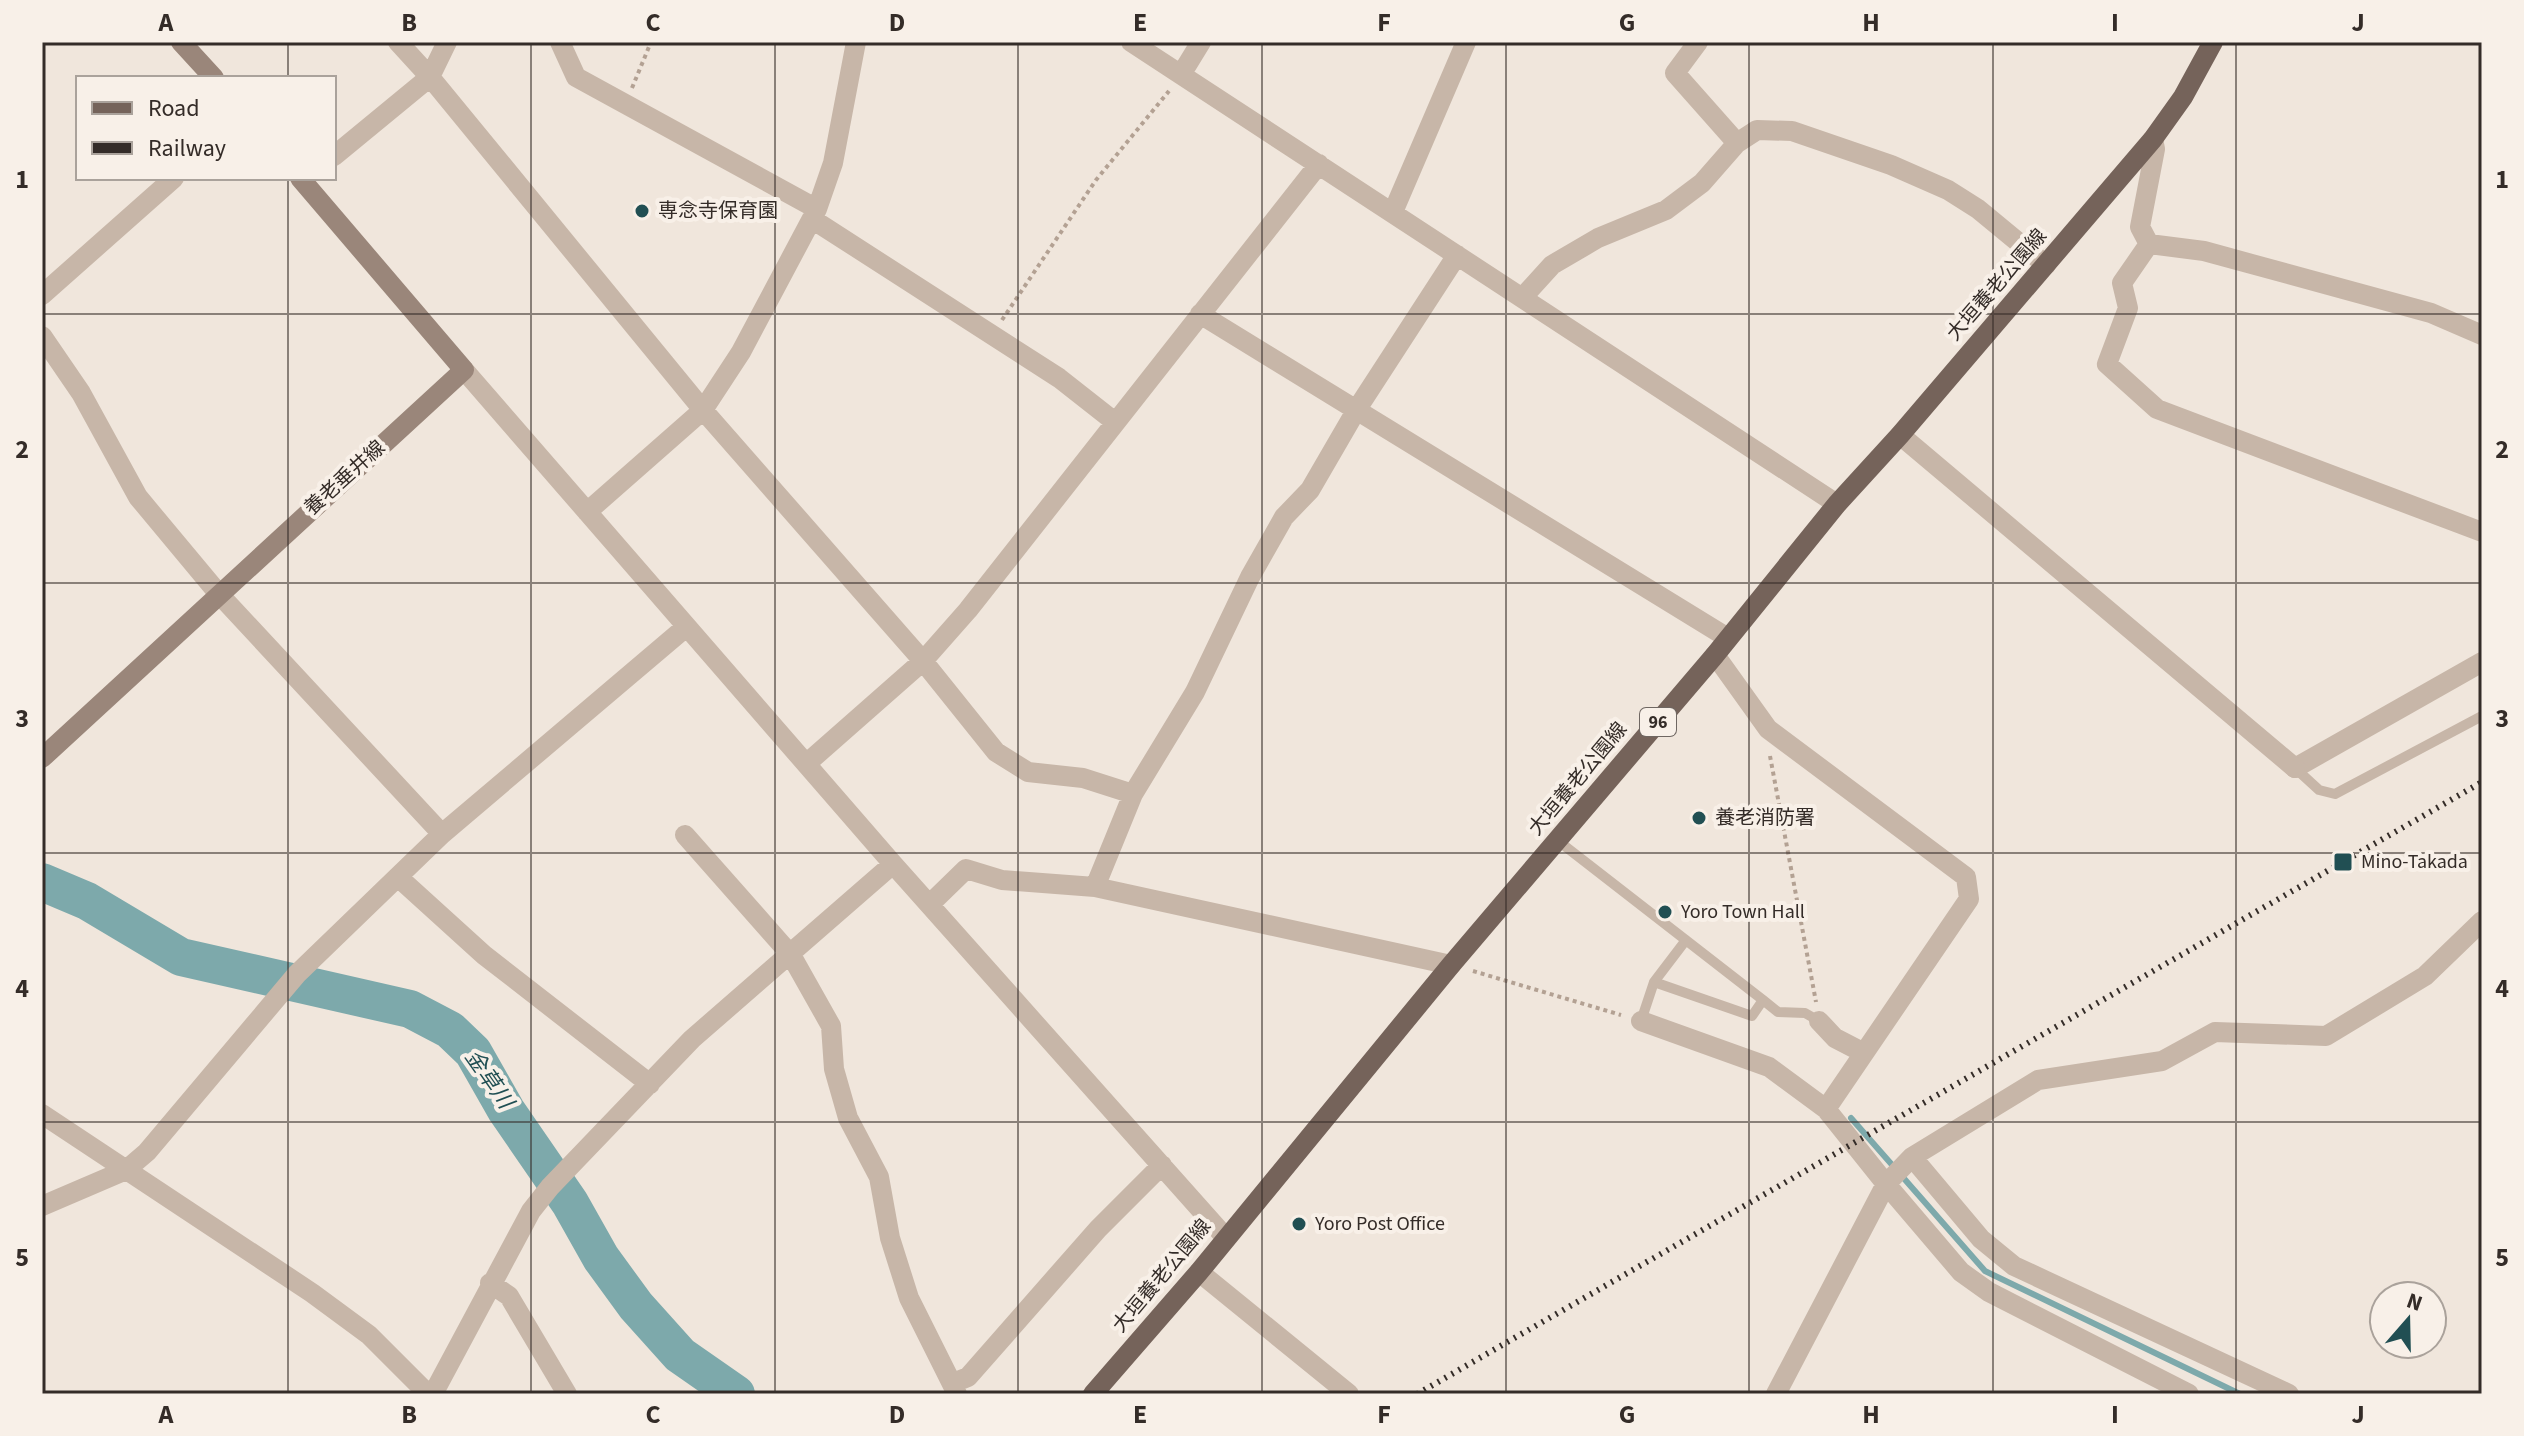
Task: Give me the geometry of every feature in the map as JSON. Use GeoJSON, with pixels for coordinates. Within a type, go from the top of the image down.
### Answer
{"type":"FeatureCollection","features":[{"type":"Feature","properties":{"kind":"main road"},"geometry":{"type":"LineString","coordinates":[[181,42],[212,76]]}},
{"type":"Feature","properties":{"kind":"main road","name":"大垣養老公園線"},"geometry":{"type":"LineString","coordinates":[[1093,1394],[1199,1272],[1451,965],[1715,655],[1837,504],[1900,435],[2153,139],[2183,97],[2213,42]]}},
{"type":"Feature","properties":{"kind":"main road"},"geometry":{"type":"LineString","coordinates":[[305,180],[464,370]]}},
{"type":"Feature","properties":{"kind":"main road","name":"養老垂井線"},"geometry":{"type":"LineString","coordinates":[[42,758],[464,370]]}},
{"type":"Feature","properties":{"kind":"street"},"geometry":{"type":"LineString","coordinates":[[398,42],[703,410],[923,661],[996,752],[1028,772],[1083,778],[1133,794]]}},
{"type":"Feature","properties":{"kind":"street"},"geometry":{"type":"LineString","coordinates":[[336,154],[430,77],[447,42]]}},
{"type":"Feature","properties":{"kind":"street"},"geometry":{"type":"LineString","coordinates":[[560,42],[576,77],[814,214],[1059,378],[1115,422]]}},
{"type":"Feature","properties":{"kind":"street"},"geometry":{"type":"LineString","coordinates":[[587,512],[703,410],[741,352],[814,214],[833,163],[856,42]]}},
{"type":"Feature","properties":{"kind":"street"},"geometry":{"type":"LineString","coordinates":[[1131,42],[1837,504]]}},
{"type":"Feature","properties":{"kind":"street"},"geometry":{"type":"LineString","coordinates":[[1182,73],[1201,42]]}},
{"type":"Feature","properties":{"kind":"street"},"geometry":{"type":"LineString","coordinates":[[1393,212],[1466,42]]}},
{"type":"Feature","properties":{"kind":"street"},"geometry":{"type":"LineString","coordinates":[[1698,42],[1675,73],[1737,143]]}},
{"type":"Feature","properties":{"kind":"street"},"geometry":{"type":"LineString","coordinates":[[1522,298],[1552,265],[1598,238],[1666,210],[1702,183],[1737,143],[1757,130],[1792,131],[1891,165],[1948,190],[1978,209],[2046,265]]}},
{"type":"Feature","properties":{"kind":"street"},"geometry":{"type":"LineString","coordinates":[[2149,244],[2140,227],[2155,149],[2153,139]]}},
{"type":"Feature","properties":{"kind":"street"},"geometry":{"type":"LineString","coordinates":[[806,764],[923,661],[968,610],[1319,164]]}},
{"type":"Feature","properties":{"kind":"street"},"geometry":{"type":"LineString","coordinates":[[42,295],[172,180]]}},
{"type":"Feature","properties":{"kind":"street"},"geometry":{"type":"LineString","coordinates":[[2149,244],[2204,251],[2431,313],[2482,335]]}},
{"type":"Feature","properties":{"kind":"street"},"geometry":{"type":"LineString","coordinates":[[2149,244],[2122,283],[2128,308],[2107,364],[2157,409],[2482,532]]}},
{"type":"Feature","properties":{"kind":"street"},"geometry":{"type":"LineString","coordinates":[[1095,887],[1133,794],[1195,692],[1250,577],[1284,517],[1310,490],[1357,409],[1457,255]]}},
{"type":"Feature","properties":{"kind":"street"},"geometry":{"type":"LineString","coordinates":[[1200,314],[1728,638]]}},
{"type":"Feature","properties":{"kind":"street"},"geometry":{"type":"LineString","coordinates":[[42,336],[81,393],[138,497],[218,593],[442,834]]}},
{"type":"Feature","properties":{"kind":"street"},"geometry":{"type":"LineString","coordinates":[[464,370],[893,864],[1226,1238]]}},
{"type":"Feature","properties":{"kind":"street"},"geometry":{"type":"LineString","coordinates":[[1900,435],[2295,768],[2481,665]]}},
{"type":"Feature","properties":{"kind":"street"},"geometry":{"type":"LineString","coordinates":[[42,1206],[126,1170],[147,1152],[297,974],[442,834],[686,627]]}},
{"type":"Feature","properties":{"kind":"street"},"geometry":{"type":"LineString","coordinates":[[1715,655],[1768,729],[1966,877],[1969,899],[1826,1109]]}},
{"type":"Feature","properties":{"kind":"street"},"geometry":{"type":"LineString","coordinates":[[685,835],[791,955],[831,1026],[834,1069],[848,1118],[879,1177],[890,1238],[909,1298],[955,1388],[1098,1229],[1162,1165]]}},
{"type":"Feature","properties":{"kind":"street"},"geometry":{"type":"LineString","coordinates":[[42,1114],[312,1293],[369,1335],[430,1394],[531,1211],[550,1187],[692,1039],[893,864]]}},
{"type":"Feature","properties":{"kind":"street"},"geometry":{"type":"LineString","coordinates":[[930,904],[966,869],[1002,880],[1095,887],[1451,965]]}},
{"type":"Feature","properties":{"kind":"street"},"geometry":{"type":"LineString","coordinates":[[398,877],[484,955],[650,1084]]}},
{"type":"Feature","properties":{"kind":"street"},"geometry":{"type":"LineString","coordinates":[[1776,1394],[1886,1184],[1912,1157],[2038,1080],[2162,1061],[2215,1032],[2326,1036],[2425,976],[2482,921]]}},
{"type":"Feature","properties":{"kind":"street"},"geometry":{"type":"LineString","coordinates":[[1641,1021],[1769,1067],[1826,1109],[1961,1272],[1989,1292],[2189,1394]]}},
{"type":"Feature","properties":{"kind":"street"},"geometry":{"type":"LineString","coordinates":[[1819,1021],[1835,1038],[1864,1053]]}},
{"type":"Feature","properties":{"kind":"street"},"geometry":{"type":"LineString","coordinates":[[1912,1157],[1981,1239],[2014,1266],[2289,1394]]}},
{"type":"Feature","properties":{"kind":"street"},"geometry":{"type":"LineString","coordinates":[[1199,1272],[1349,1394]]}},
{"type":"Feature","properties":{"kind":"street"},"geometry":{"type":"LineString","coordinates":[[490,1283],[509,1296],[567,1394]]}},
{"type":"Feature","properties":{"kind":"lane"},"geometry":{"type":"LineString","coordinates":[[2295,768],[2319,790],[2335,794],[2482,716]]}},
{"type":"Feature","properties":{"kind":"lane"},"geometry":{"type":"LineString","coordinates":[[1557,840],[1778,1012],[1805,1013],[1819,1021]]}},
{"type":"Feature","properties":{"kind":"lane"},"geometry":{"type":"LineString","coordinates":[[1641,1021],[1654,982],[1686,940]]}},
{"type":"Feature","properties":{"kind":"lane"},"geometry":{"type":"LineString","coordinates":[[1654,982],[1752,1016],[1763,1000]]}},
{"type":"Feature","properties":{"kind":"path"},"geometry":{"type":"LineString","coordinates":[[626,104],[651,42]]}},
{"type":"Feature","properties":{"kind":"path"},"geometry":{"type":"LineString","coordinates":[[992,335],[1096,180],[1182,73]]}},
{"type":"Feature","properties":{"kind":"path"},"geometry":{"type":"LineString","coordinates":[[1768,729],[1770,767],[1819,1021]]}},
{"type":"Feature","properties":{"kind":"path"},"geometry":{"type":"LineString","coordinates":[[1451,965],[1641,1021]]}},
{"type":"Feature","properties":{"kind":"waterway","name":"金草川"},"geometry":{"type":"LineString","coordinates":[[42,882],[87,901],[181,957],[410,1009],[450,1030],[473,1052],[506,1110],[570,1203],[601,1258],[636,1306],[680,1355],[736,1394]]}},
{"type":"Feature","properties":{"kind":"waterway"},"geometry":{"type":"LineString","coordinates":[[1851,1118],[1985,1271],[2240,1394]]}},
{"type":"Feature","properties":{"kind":"railway"},"geometry":{"type":"LineString","coordinates":[[1417,1394],[2482,782]]}},
{"type":"Feature","properties":{"kind":"place","name":"専念寺保育園"},"geometry":{"type":"Point","coordinates":[642,211]}},
{"type":"Feature","properties":{"kind":"place","name":"養老消防署"},"geometry":{"type":"Point","coordinates":[1699,818]}},
{"type":"Feature","properties":{"kind":"place","name":"Mino-Takada"},"geometry":{"type":"Point","coordinates":[2343,862]}},
{"type":"Feature","properties":{"kind":"place","name":"Yoro Town Hall"},"geometry":{"type":"Point","coordinates":[1665,912]}},
{"type":"Feature","properties":{"kind":"place","name":"Yoro Post Office"},"geometry":{"type":"Point","coordinates":[1299,1224]}}]}
